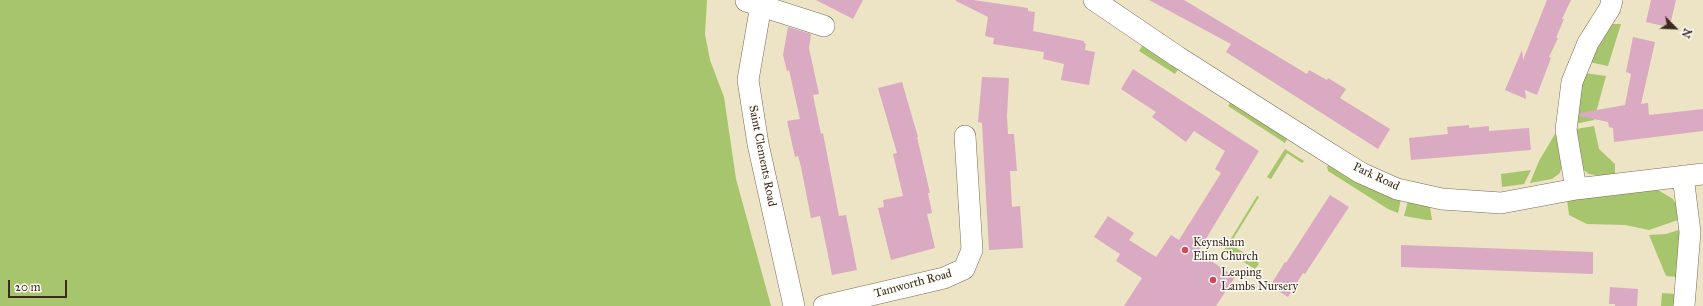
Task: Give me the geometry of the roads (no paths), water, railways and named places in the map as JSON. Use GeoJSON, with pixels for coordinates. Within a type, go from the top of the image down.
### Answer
{"type":"FeatureCollection","features":[{"type":"Feature","properties":{"kind":"street","name":"Park Road"},"geometry":{"type":"LineString","coordinates":[[1094,0],[1178,57],[1321,148],[1362,173],[1397,189],[1442,199],[1501,203],[1576,189],[1703,174]]}},
{"type":"Feature","properties":{"kind":"street"},"geometry":{"type":"LineString","coordinates":[[1576,189],[1566,130],[1572,82],[1588,43],[1610,8],[1612,0]]}},
{"type":"Feature","properties":{"kind":"street"},"geometry":{"type":"LineString","coordinates":[[753,3],[824,26]]}},
{"type":"Feature","properties":{"kind":"street","name":"Saint Clements Road"},"geometry":{"type":"LineString","coordinates":[[753,3],[748,80],[758,144],[794,306]]}},
{"type":"Feature","properties":{"kind":"street","name":"Tamworth Road"},"geometry":{"type":"LineString","coordinates":[[824,306],[944,278],[964,269],[972,250],[965,136]]}},
{"type":"Feature","properties":{"kind":"street"},"geometry":{"type":"LineString","coordinates":[[1682,176],[1690,232],[1684,306]]}},
{"type":"Feature","properties":{"kind":"place","name":"Keynsham Elim Church"},"geometry":{"type":"Point","coordinates":[1185,250]}},
{"type":"Feature","properties":{"kind":"place","name":"Leaping Lambs Nursery"},"geometry":{"type":"Point","coordinates":[1213,280]}}]}
